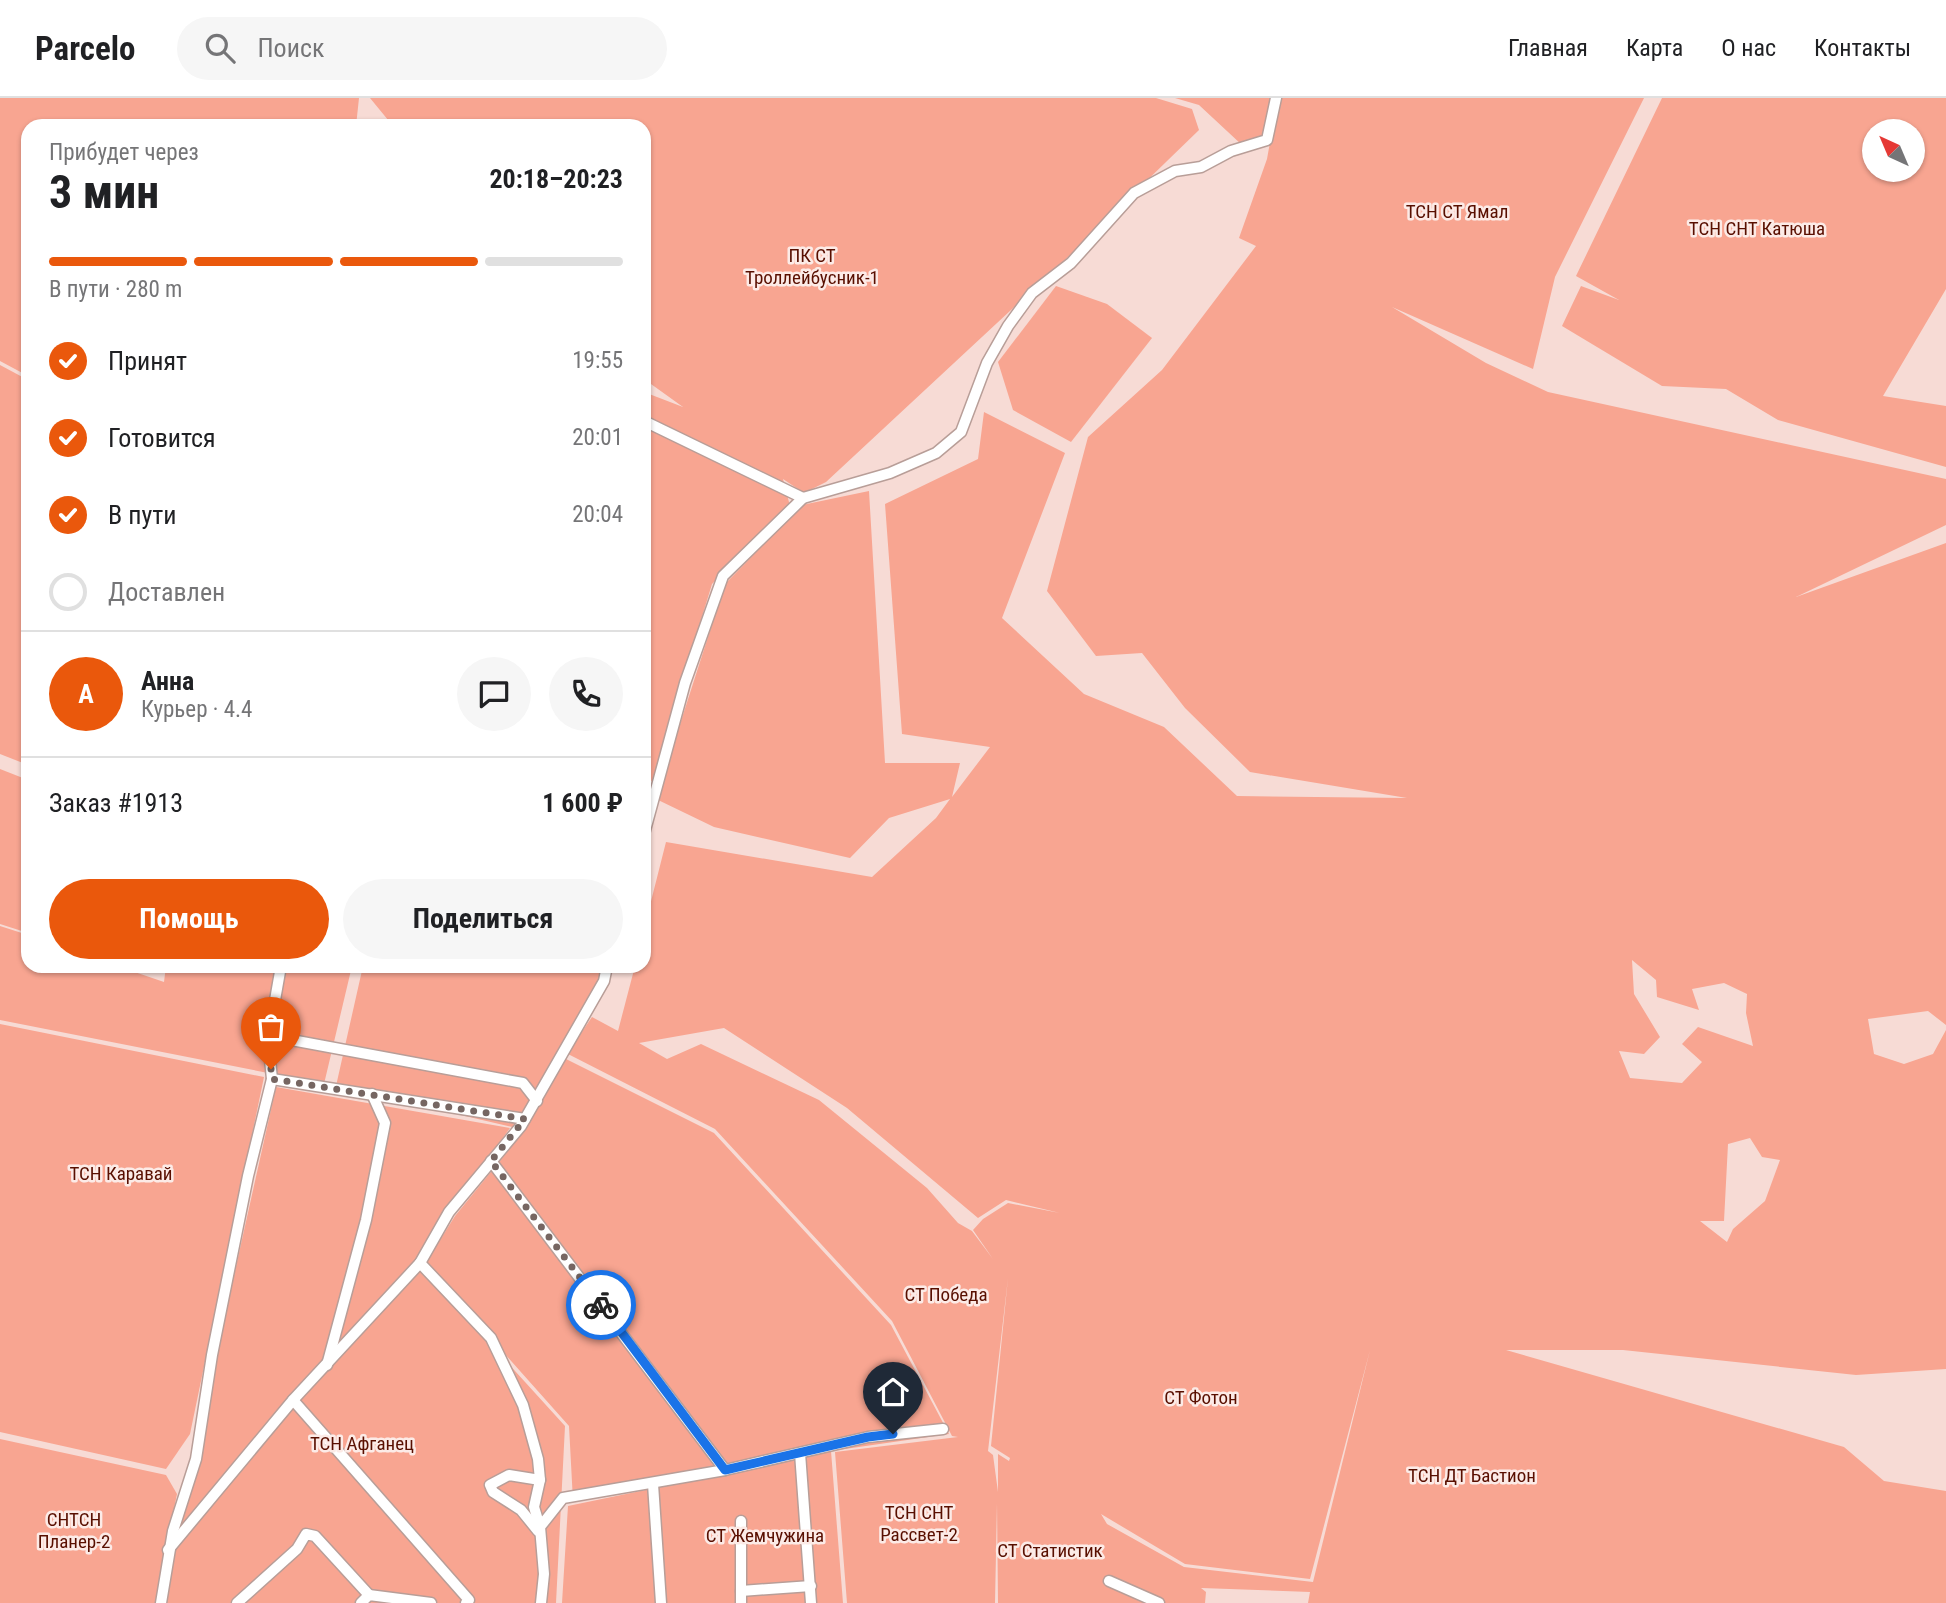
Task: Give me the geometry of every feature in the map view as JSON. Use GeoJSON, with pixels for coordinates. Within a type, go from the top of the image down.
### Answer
{"type":"FeatureCollection","features":[{"type":"Feature","properties":{"kind":"street"},"geometry":{"type":"LineString","coordinates":[[651,808],[685,683],[723,576],[803,498],[890,472],[936,453],[961,432],[987,363],[1032,293],[1071,263],[1134,193],[1175,171],[1201,167],[1231,151],[1267,140],[1276,98]]}},
{"type":"Feature","properties":{"kind":"street"},"geometry":{"type":"LineString","coordinates":[[651,424],[803,498]]}},
{"type":"Feature","properties":{"kind":"street"},"geometry":{"type":"LineString","coordinates":[[161,1603],[169,1550],[196,1459],[212,1355],[248,1176],[272,1079],[270,1036],[280,973]]}},
{"type":"Feature","properties":{"kind":"street"},"geometry":{"type":"LineString","coordinates":[[169,1550],[293,1400],[326,1369],[420,1263],[443,1221],[525,1119],[531,1105],[537,1101],[604,981],[606,973]]}},
{"type":"Feature","properties":{"kind":"street"},"geometry":{"type":"LineString","coordinates":[[270,1036],[523,1083],[537,1101]]}},
{"type":"Feature","properties":{"kind":"street"},"geometry":{"type":"LineString","coordinates":[[272,1079],[525,1119]]}},
{"type":"Feature","properties":{"kind":"street"},"geometry":{"type":"LineString","coordinates":[[326,1369],[366,1220],[385,1123],[372,1094]]}},
{"type":"Feature","properties":{"kind":"street"},"geometry":{"type":"LineString","coordinates":[[491,1161],[725,1470]]}},
{"type":"Feature","properties":{"kind":"street"},"geometry":{"type":"LineString","coordinates":[[420,1263],[491,1338],[523,1405],[538,1459],[540,1480],[534,1507],[540,1531],[544,1574],[541,1603]]}},
{"type":"Feature","properties":{"kind":"street"},"geometry":{"type":"LineString","coordinates":[[293,1400],[469,1600],[466,1603]]}},
{"type":"Feature","properties":{"kind":"street"},"geometry":{"type":"LineString","coordinates":[[540,1531],[563,1498],[725,1470],[868,1437],[943,1429]]}},
{"type":"Feature","properties":{"kind":"street"},"geometry":{"type":"LineString","coordinates":[[800,1453],[811,1603]]}},
{"type":"Feature","properties":{"kind":"street"},"geometry":{"type":"LineString","coordinates":[[540,1480],[509,1475],[490,1485],[493,1492],[521,1510],[540,1531]]}},
{"type":"Feature","properties":{"kind":"street"},"geometry":{"type":"LineString","coordinates":[[653,1484],[661,1603]]}},
{"type":"Feature","properties":{"kind":"street"},"geometry":{"type":"LineString","coordinates":[[741,1521],[741,1603]]}},
{"type":"Feature","properties":{"kind":"street"},"geometry":{"type":"LineString","coordinates":[[237,1603],[297,1549],[306,1534],[315,1536],[365,1599],[431,1603]]}},
{"type":"Feature","properties":{"kind":"street"},"geometry":{"type":"LineString","coordinates":[[1109,1581],[1158,1603]]}},
{"type":"Feature","properties":{"kind":"street"},"geometry":{"type":"LineString","coordinates":[[741,1591],[811,1586]]}},
{"type":"Feature","properties":{"kind":"green space"},"geometry":{"type":"Polygon","coordinates":[[[0,98],[359,98],[357,119],[21,119],[21,372],[0,361],[0,98]]]}},
{"type":"Feature","properties":{"kind":"green space","name":"ПК СТ Троллейбусник-1"},"geometry":{"type":"Polygon","coordinates":[[[370,98],[1156,98],[1192,109],[1199,130],[1067,258],[826,482],[804,493],[783,479],[790,506],[712,584],[652,781],[651,395],[683,407],[651,384],[651,119],[387,119],[370,98]]]}},
{"type":"Feature","properties":{"kind":"green space"},"geometry":{"type":"Polygon","coordinates":[[[1175,98],[1271,98],[1264,139],[1242,145],[1199,105],[1175,98]]]}},
{"type":"Feature","properties":{"kind":"green space"},"geometry":{"type":"Polygon","coordinates":[[[1278,98],[1644,98],[1555,277],[1533,369],[1392,307],[1486,363],[1548,392],[1946,479],[1946,525],[1796,597],[1946,543],[1946,1025],[1928,1011],[1868,1019],[1874,1054],[1904,1064],[1933,1054],[1946,1030],[1946,1369],[1856,1375],[1623,1350],[1506,1350],[1844,1447],[1884,1481],[1946,1491],[1946,1603],[1308,1603],[1310,1592],[1201,1588],[1206,1592],[1205,1603],[998,1603],[997,1503],[995,1603],[847,1603],[835,1452],[958,1437],[952,1436],[892,1321],[715,1129],[568,1054],[566,1059],[714,1133],[891,1325],[949,1434],[831,1451],[843,1603],[562,1603],[568,1506],[791,1460],[573,1501],[569,1426],[425,1264],[455,1216],[525,1130],[336,1086],[361,973],[611,973],[608,986],[579,1036],[592,1017],[618,1031],[633,973],[651,973],[651,901],[666,842],[872,877],[936,818],[950,799],[889,818],[850,858],[714,827],[656,799],[725,584],[802,505],[869,491],[885,763],[960,763],[952,797],[990,747],[902,734],[885,504],[978,459],[984,412],[1065,453],[1002,618],[1084,694],[1164,727],[1237,796],[1407,798],[1250,772],[1185,708],[1142,653],[1096,656],[1047,591],[1088,437],[1162,370],[1256,246],[1239,238],[1267,159],[1278,98]],[[1632,960],[1634,994],[1660,1037],[1644,1054],[1619,1051],[1630,1078],[1682,1083],[1702,1062],[1682,1044],[1698,1027],[1753,1046],[1746,1013],[1747,994],[1724,983],[1692,989],[1699,1010],[1657,997],[1656,980],[1632,960]],[[724,1028],[639,1043],[667,1059],[701,1044],[819,1100],[927,1188],[958,1223],[972,1231],[993,1259],[973,1230],[983,1219],[1008,1203],[1060,1213],[1006,1200],[978,1218],[847,1108],[724,1028]],[[1750,1138],[1728,1144],[1724,1221],[1700,1221],[1727,1242],[1733,1229],[1765,1201],[1780,1160],[1762,1157],[1750,1138]],[[1008,1278],[988,1451],[993,1455],[998,1492],[998,1454],[1009,1461],[1010,1458],[991,1446],[1008,1278]],[[1370,1350],[1310,1579],[1185,1564],[1101,1514],[1107,1524],[1184,1567],[1313,1582],[1370,1350]]]}},
{"type":"Feature","properties":{"kind":"green space","name":"ТСН СНТ Катюша"},"geometry":{"type":"Polygon","coordinates":[[[1662,98],[1946,98],[1946,289],[1883,396],[1946,406],[1946,467],[1778,420],[1726,389],[1662,386],[1562,326],[1581,286],[1619,300],[1576,276],[1662,98]]]}},
{"type":"Feature","properties":{"kind":"green space"},"geometry":{"type":"Polygon","coordinates":[[[1056,286],[1107,304],[1152,338],[1071,442],[1013,410],[998,362],[1056,286]]]}},
{"type":"Feature","properties":{"kind":"green space"},"geometry":{"type":"Polygon","coordinates":[[[0,365],[21,376],[21,762],[0,754],[0,365]]]}},
{"type":"Feature","properties":{"kind":"green space"},"geometry":{"type":"Polygon","coordinates":[[[0,769],[21,777],[21,931],[0,924],[0,769]]]}},
{"type":"Feature","properties":{"kind":"green space"},"geometry":{"type":"Polygon","coordinates":[[[0,926],[21,933],[21,973],[138,973],[164,982],[165,973],[350,973],[324,1084],[0,1020],[0,926]]]}},
{"type":"Feature","properties":{"kind":"green space","name":"ТСН Каравай"},"geometry":{"type":"Polygon","coordinates":[[[0,1024],[264,1077],[190,1434],[166,1469],[0,1432],[0,1024]]]}},
{"type":"Feature","properties":{"kind":"green space","name":"ТСН Афганец"},"geometry":{"type":"Polygon","coordinates":[[[276,1087],[510,1128],[415,1261],[565,1426],[556,1603],[161,1603],[276,1087]]]}},
{"type":"Feature","properties":{"kind":"green space","name":"СНТСН Планер-2"},"geometry":{"type":"Polygon","coordinates":[[[0,1439],[166,1475],[177,1494],[155,1603],[0,1603],[0,1439]]]}},
{"type":"Feature","properties":{"kind":"way so far"},"geometry":{"type":"LineString","coordinates":[[271,1069],[272,1079],[525,1119],[491,1161],[601,1305]]}},
{"type":"Feature","properties":{"kind":"route"},"geometry":{"type":"LineString","coordinates":[[601,1305],[725,1470],[868,1437],[893,1434]]}},
{"type":"Feature","properties":{"kind":"park label","name":"ТСН СТ Ямал"},"geometry":{"type":"Point","coordinates":[1457,211]}},
{"type":"Feature","properties":{"kind":"park label","name":"СТ Победа"},"geometry":{"type":"Point","coordinates":[946,1294]}},
{"type":"Feature","properties":{"kind":"park label","name":"СТ Фотон"},"geometry":{"type":"Point","coordinates":[1201,1397]}},
{"type":"Feature","properties":{"kind":"park label","name":"ТСН ДТ Бастион"},"geometry":{"type":"Point","coordinates":[1472,1475]}},
{"type":"Feature","properties":{"kind":"park label","name":"ТСН СНТ Рассвет-2"},"geometry":{"type":"Point","coordinates":[919,1523]}},
{"type":"Feature","properties":{"kind":"park label","name":"СТ Жемчужина"},"geometry":{"type":"Point","coordinates":[765,1535]}},
{"type":"Feature","properties":{"kind":"park label","name":"СТ Статистик"},"geometry":{"type":"Point","coordinates":[1050,1550]}}]}
